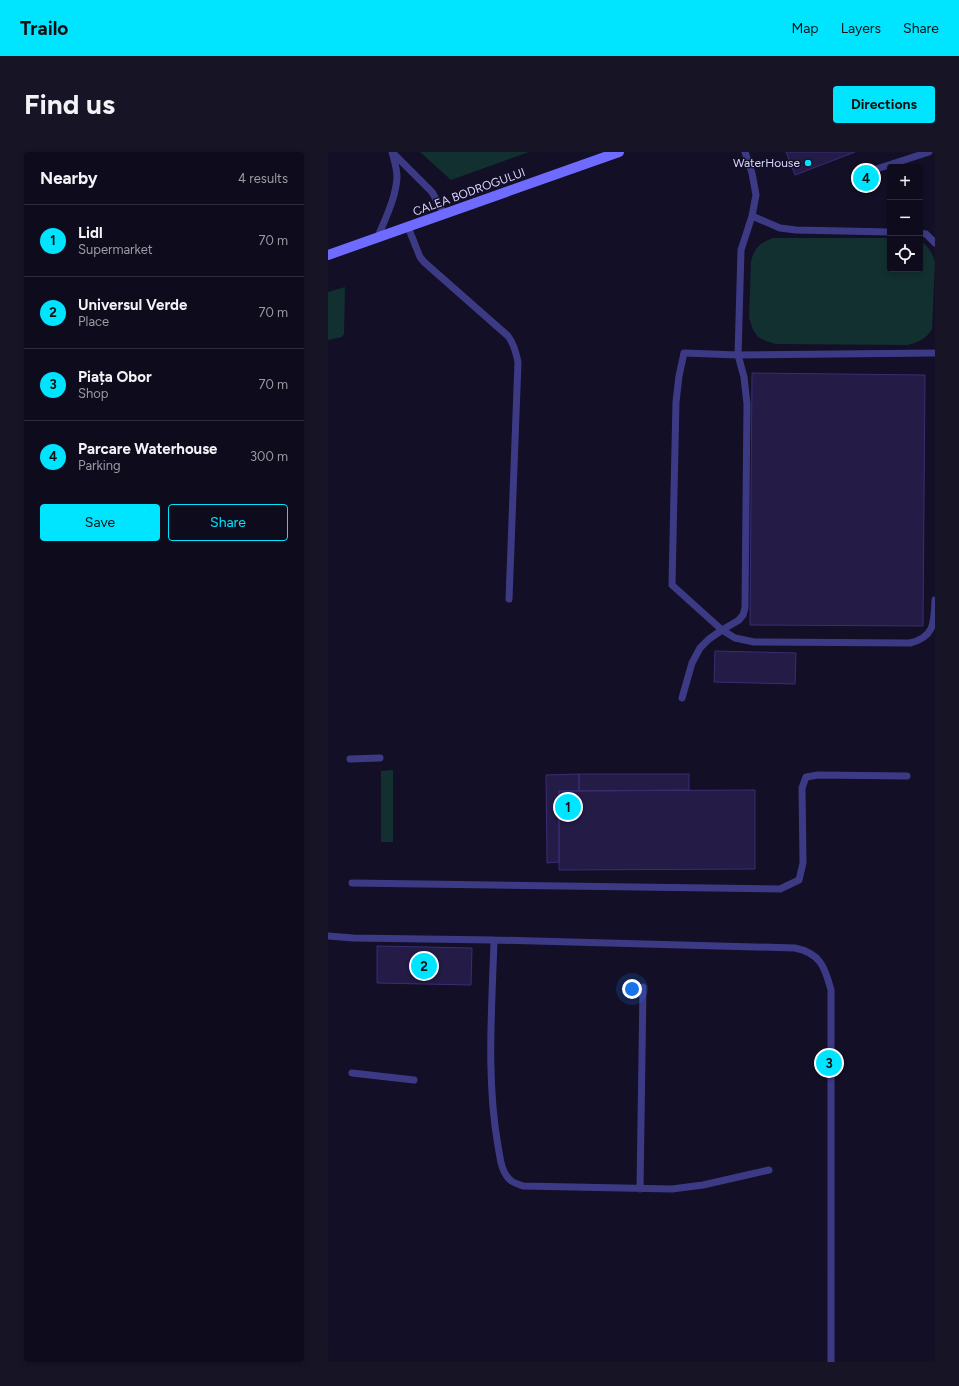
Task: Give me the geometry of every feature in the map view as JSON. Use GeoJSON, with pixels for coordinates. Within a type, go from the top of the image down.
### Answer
{"type":"FeatureCollection","features":[{"type":"Feature","properties":{"kind":"main road","name":"CALEA BODROGULUI"},"geometry":{"type":"LineString","coordinates":[[328,255],[377,239],[619,152]]}},
{"type":"Feature","properties":{"kind":"lane"},"geometry":{"type":"LineString","coordinates":[[682,698],[694,658],[705,644],[722,630],[739,620],[743,615],[745,608],[747,404],[744,377],[738,355],[741,250],[756,200],[755,185],[745,152]]}},
{"type":"Feature","properties":{"kind":"lane"},"geometry":{"type":"LineString","coordinates":[[858,175],[929,152]]}},
{"type":"Feature","properties":{"kind":"lane"},"geometry":{"type":"LineString","coordinates":[[392,153],[432,192],[444,214]]}},
{"type":"Feature","properties":{"kind":"lane"},"geometry":{"type":"LineString","coordinates":[[377,239],[390,207],[395,189],[397,175],[392,153]]}},
{"type":"Feature","properties":{"kind":"lane"},"geometry":{"type":"LineString","coordinates":[[752,216],[780,228],[796,230],[887,232]]}},
{"type":"Feature","properties":{"kind":"lane"},"geometry":{"type":"LineString","coordinates":[[408,227],[420,257],[424,262],[508,336],[516,352],[518,362],[509,599]]}},
{"type":"Feature","properties":{"kind":"lane"},"geometry":{"type":"LineString","coordinates":[[923,234],[926,234],[935,243]]}},
{"type":"Feature","properties":{"kind":"lane"},"geometry":{"type":"LineString","coordinates":[[935,354],[738,355],[684,353],[679,376],[676,402],[672,584],[722,630],[735,638],[754,642],[910,643],[919,641],[932,629],[935,618],[935,600]]}},
{"type":"Feature","properties":{"kind":"lane"},"geometry":{"type":"LineString","coordinates":[[350,759],[380,758]]}},
{"type":"Feature","properties":{"kind":"lane"},"geometry":{"type":"LineString","coordinates":[[352,883],[780,889],[799,880],[803,864],[802,788],[806,777],[818,775],[906,776]]}},
{"type":"Feature","properties":{"kind":"lane"},"geometry":{"type":"LineString","coordinates":[[328,936],[354,938],[795,948],[806,950],[816,956],[826,970],[831,990],[831,1362]]}},
{"type":"Feature","properties":{"kind":"lane"},"geometry":{"type":"LineString","coordinates":[[494,940],[490,1083],[494,1125],[501,1165],[505,1174],[512,1182],[523,1186],[640,1189],[685,1188],[769,1170]]}},
{"type":"Feature","properties":{"kind":"lane"},"geometry":{"type":"LineString","coordinates":[[640,1189],[643,987]]}},
{"type":"Feature","properties":{"kind":"lane"},"geometry":{"type":"LineString","coordinates":[[352,1073],[414,1080]]}},
{"type":"Feature","properties":{"kind":"green space"},"geometry":{"type":"Polygon","coordinates":[[[420,152],[529,152],[451,180],[420,152]]]}},
{"type":"Feature","properties":{"kind":"green space"},"geometry":{"type":"Polygon","coordinates":[[[773,238],[887,238],[887,272],[923,272],[923,243],[930,250],[935,262],[932,329],[928,335],[922,339],[908,345],[776,344],[758,337],[753,330],[749,318],[751,261],[754,252],[765,242],[773,238]]]}},
{"type":"Feature","properties":{"kind":"green space"},"geometry":{"type":"Polygon","coordinates":[[[345,287],[344,334],[342,337],[328,340],[328,292],[345,287]]]}},
{"type":"Feature","properties":{"kind":"green space"},"geometry":{"type":"Polygon","coordinates":[[[393,770],[393,842],[381,842],[381,771],[393,770]]]}},
{"type":"Feature","properties":{"kind":"building","name":"WaterHouse"},"geometry":{"type":"Polygon","coordinates":[[[786,152],[855,152],[795,175],[786,152]]]}},
{"type":"Feature","properties":{"kind":"building"},"geometry":{"type":"Polygon","coordinates":[[[752,373],[925,375],[923,626],[750,625],[752,373]]]}},
{"type":"Feature","properties":{"kind":"building"},"geometry":{"type":"Polygon","coordinates":[[[715,651],[796,653],[795,684],[714,682],[715,651]]]}},
{"type":"Feature","properties":{"kind":"building"},"geometry":{"type":"Polygon","coordinates":[[[579,774],[689,774],[689,790],[579,791],[579,774]]]}},
{"type":"Feature","properties":{"kind":"building"},"geometry":{"type":"Polygon","coordinates":[[[579,774],[579,791],[559,791],[559,862],[547,863],[546,775],[579,774]]]}},
{"type":"Feature","properties":{"kind":"building"},"geometry":{"type":"Polygon","coordinates":[[[755,790],[755,869],[559,870],[559,791],[755,790]]]}},
{"type":"Feature","properties":{"kind":"building"},"geometry":{"type":"Polygon","coordinates":[[[377,946],[472,948],[471,985],[377,983],[377,946]]]}},
{"type":"Feature","properties":{"kind":"place","name":"WaterHouse"},"geometry":{"type":"Point","coordinates":[808,163]}},
{"type":"Feature","properties":{"kind":"place","name":"Parcare Waterhouse"},"geometry":{"type":"Point","coordinates":[866,178]}},
{"type":"Feature","properties":{"kind":"place","name":"Lidl"},"geometry":{"type":"Point","coordinates":[568,807]}},
{"type":"Feature","properties":{"kind":"place","name":"Universul Verde"},"geometry":{"type":"Point","coordinates":[424,966]}},
{"type":"Feature","properties":{"kind":"place","name":"Piața Obor"},"geometry":{"type":"Point","coordinates":[829,1063]}}]}
